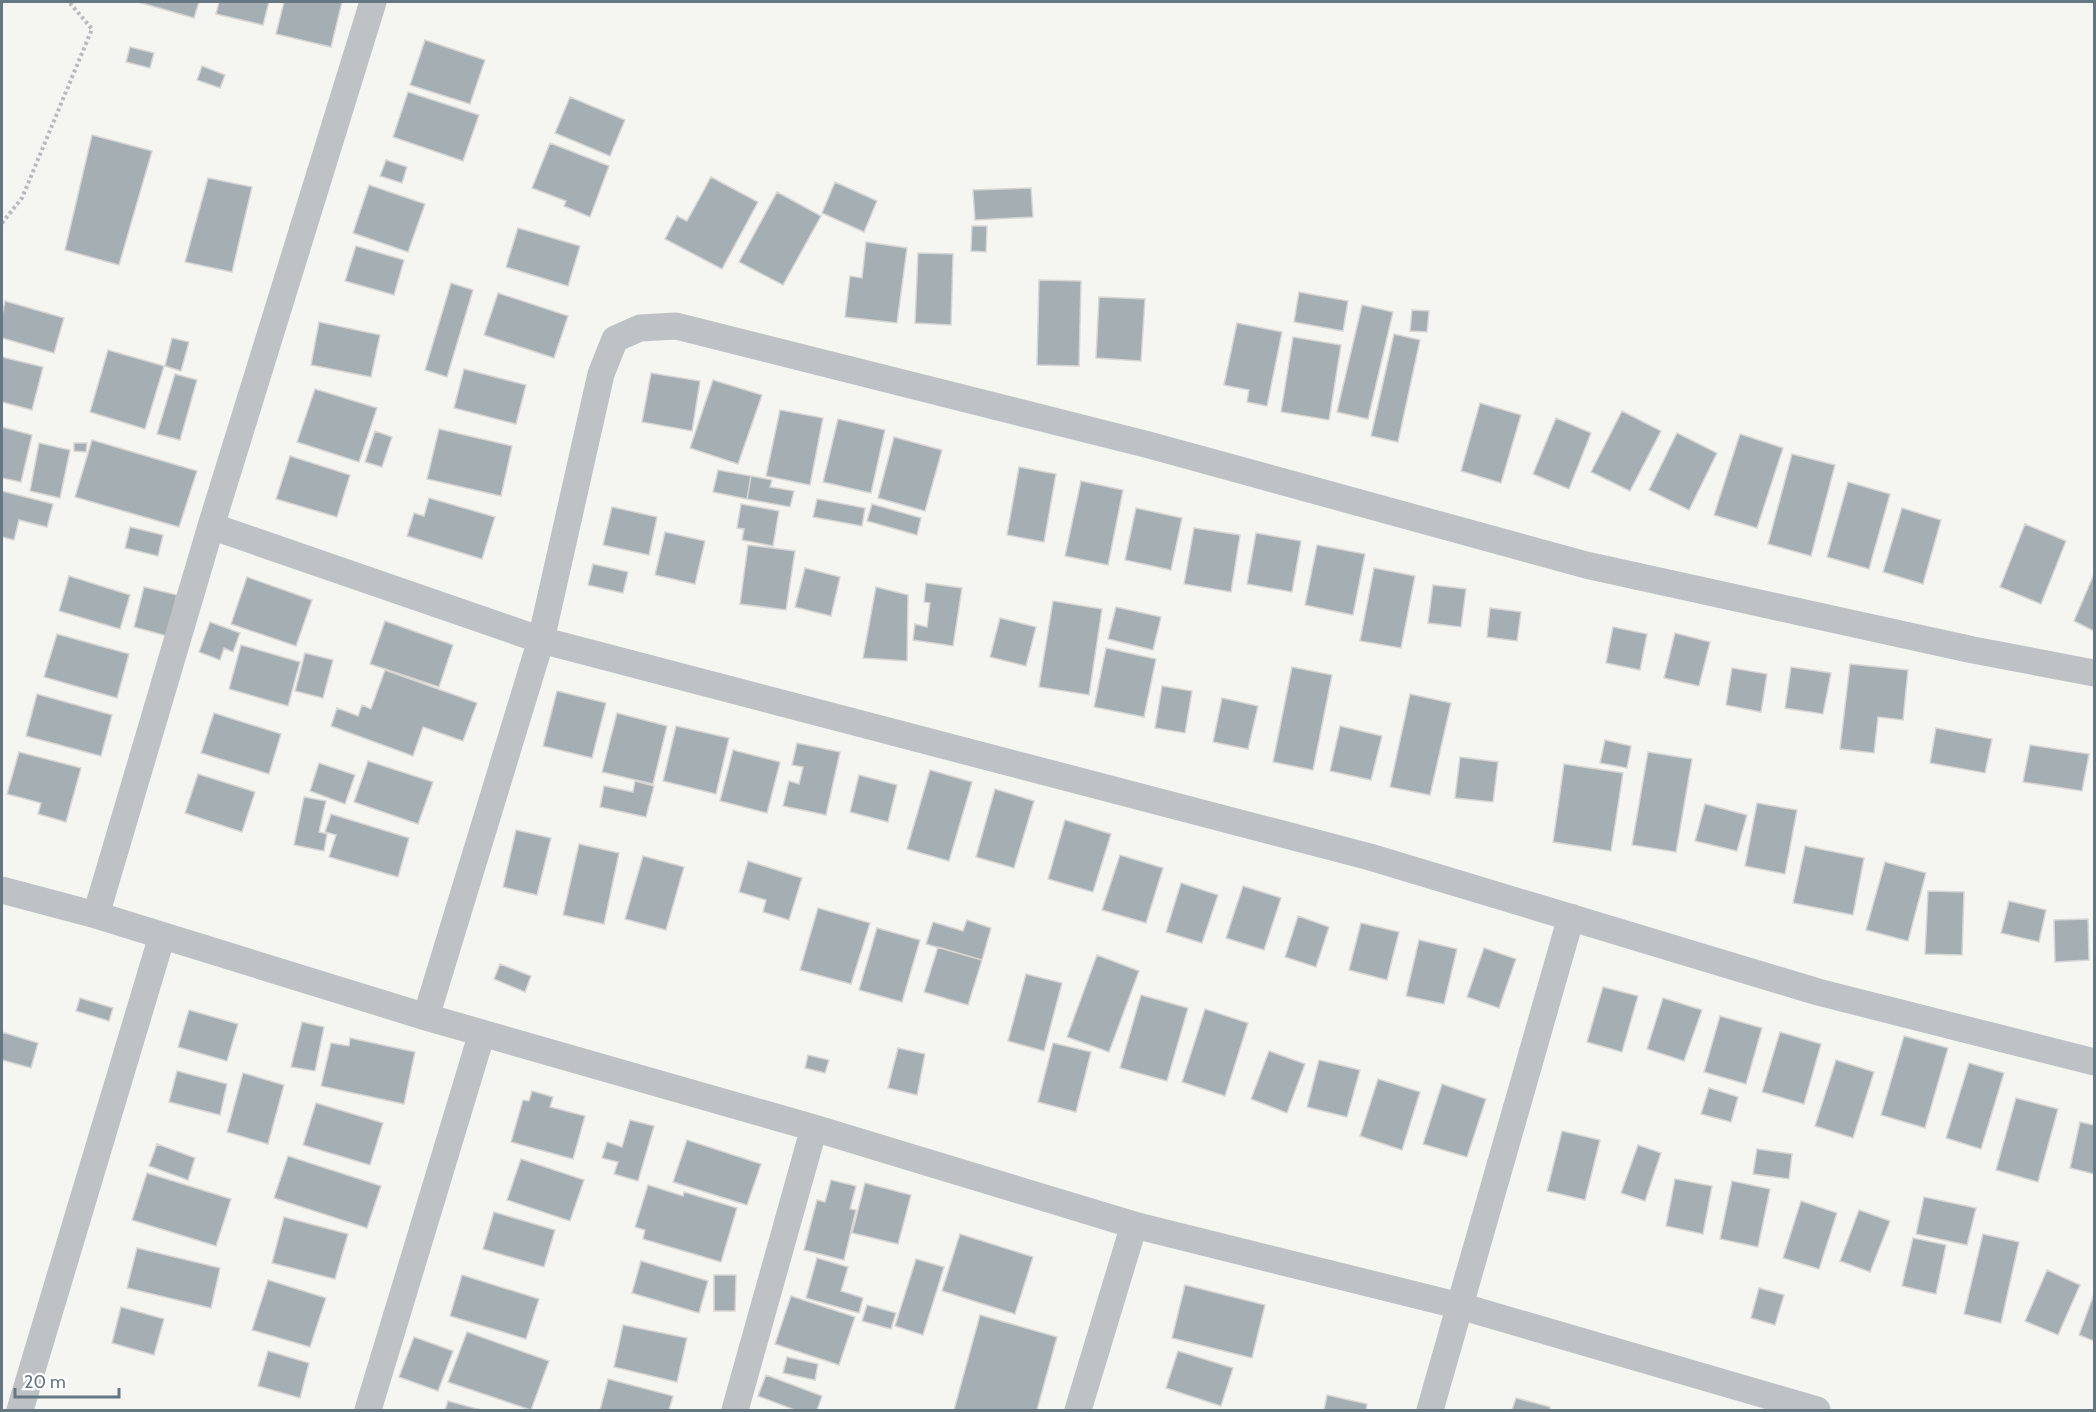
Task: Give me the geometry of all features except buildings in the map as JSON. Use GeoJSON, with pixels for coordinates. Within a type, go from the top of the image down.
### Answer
{"type":"FeatureCollection","features":[{"type":"Feature","properties":{"kind":"street"},"geometry":{"type":"LineString","coordinates":[[96,915],[212,526],[373,2]]}},
{"type":"Feature","properties":{"kind":"street"},"geometry":{"type":"LineString","coordinates":[[426,1017],[541,640],[601,374],[615,339],[640,328],[676,326],[1137,442],[1586,565],[1973,650],[2094,673]]}},
{"type":"Feature","properties":{"kind":"street"},"geometry":{"type":"LineString","coordinates":[[212,526],[541,640],[1370,856],[1818,992],[2094,1062]]}},
{"type":"Feature","properties":{"kind":"street"},"geometry":{"type":"LineString","coordinates":[[2,890],[96,915],[482,1034],[814,1128],[1134,1225],[1460,1306],[1781,1405],[1817,1410]]}},
{"type":"Feature","properties":{"kind":"street"},"geometry":{"type":"LineString","coordinates":[[1430,1410],[1571,917]]}},
{"type":"Feature","properties":{"kind":"street"},"geometry":{"type":"LineString","coordinates":[[20,1410],[162,936]]}},
{"type":"Feature","properties":{"kind":"street"},"geometry":{"type":"LineString","coordinates":[[368,1410],[482,1034]]}},
{"type":"Feature","properties":{"kind":"street"},"geometry":{"type":"LineString","coordinates":[[735,1410],[814,1128]]}},
{"type":"Feature","properties":{"kind":"street"},"geometry":{"type":"LineString","coordinates":[[1078,1410],[1134,1225]]}},
{"type":"Feature","properties":{"kind":"path"},"geometry":{"type":"LineString","coordinates":[[2,223],[22,198],[92,29],[69,2]]}}]}
